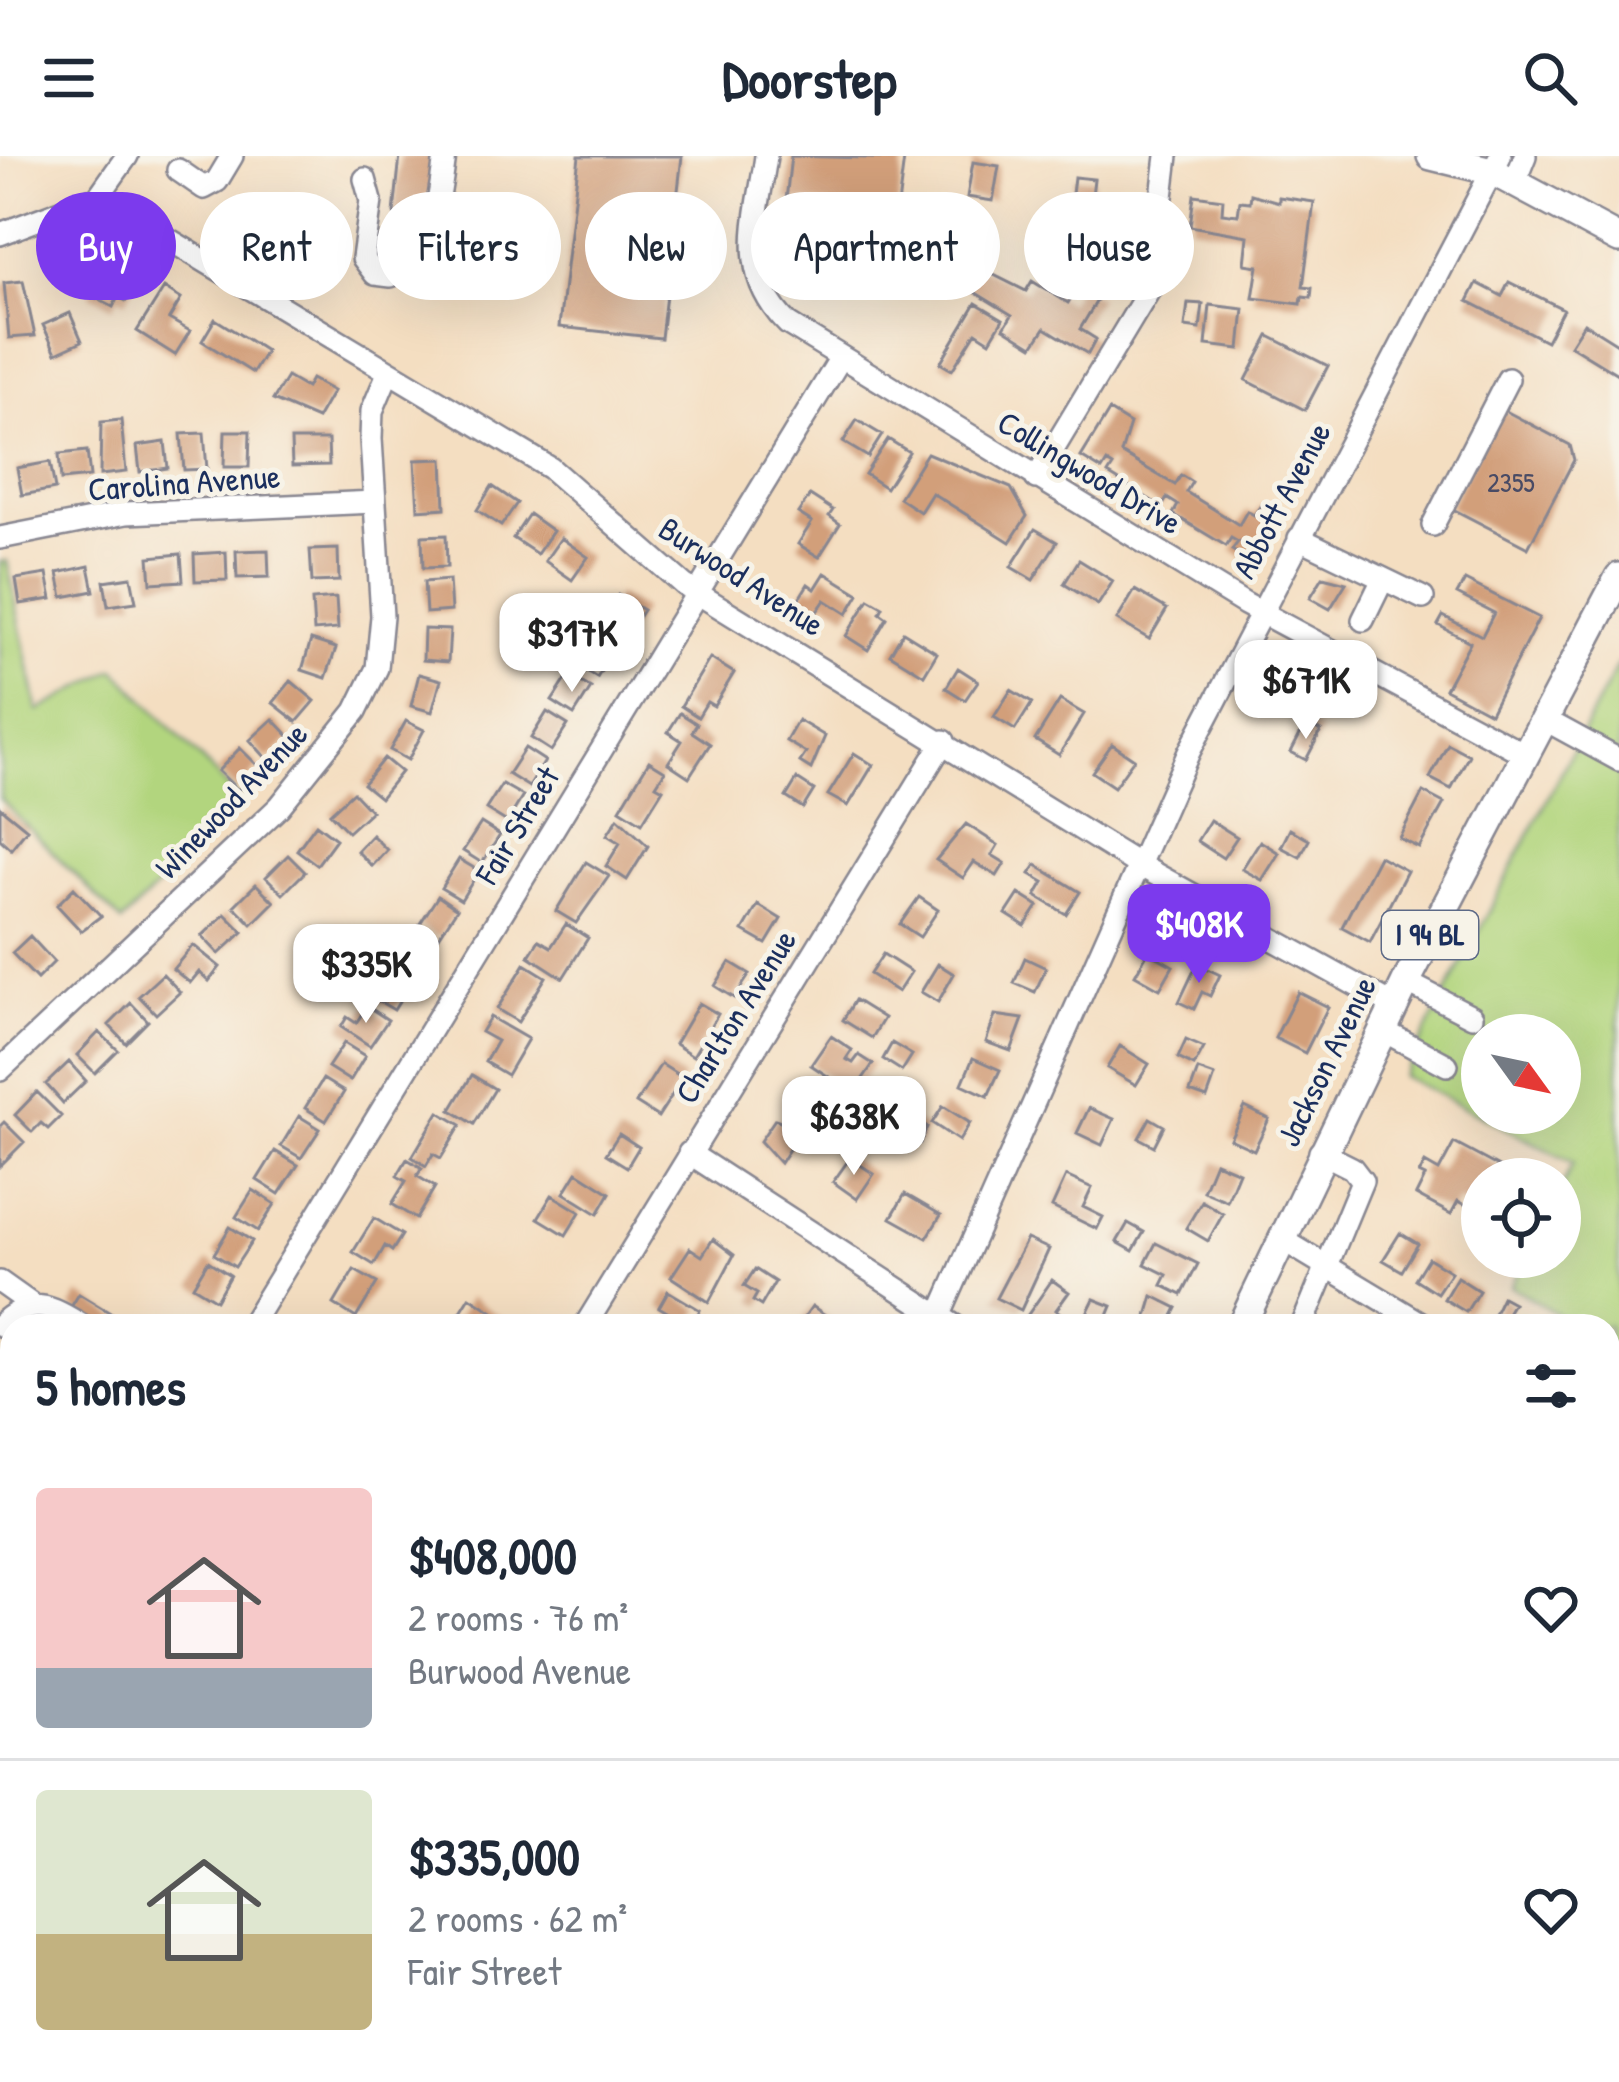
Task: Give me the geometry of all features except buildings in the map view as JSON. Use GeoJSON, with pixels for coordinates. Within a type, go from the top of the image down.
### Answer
{"type":"FeatureCollection","features":[{"type":"Feature","properties":{"kind":"main road"},"geometry":{"type":"LineString","coordinates":[[1431,156],[1508,166],[1619,239]]}},
{"type":"Feature","properties":{"kind":"main road","name":"Jackson Avenue"},"geometry":{"type":"LineString","coordinates":[[1245,1314],[1320,1152],[1541,718],[1619,577]]}},
{"type":"Feature","properties":{"kind":"street"},"geometry":{"type":"LineString","coordinates":[[102,192],[127,156]]}},
{"type":"Feature","properties":{"kind":"street"},"geometry":{"type":"LineString","coordinates":[[178,170],[204,188],[217,181],[232,156]]}},
{"type":"Feature","properties":{"kind":"street"},"geometry":{"type":"LineString","coordinates":[[365,179],[371,202],[363,258],[375,274],[391,276],[408,264],[436,221],[445,156]]}},
{"type":"Feature","properties":{"kind":"street","name":"Collingwood Drive"},"geometry":{"type":"LineString","coordinates":[[766,156],[754,276],[768,304],[788,324],[1259,612],[1523,753]]}},
{"type":"Feature","properties":{"kind":"street"},"geometry":{"type":"LineString","coordinates":[[1036,478],[1150,287],[1167,156]]}},
{"type":"Feature","properties":{"kind":"street","name":"Abbott Avenue"},"geometry":{"type":"LineString","coordinates":[[947,1314],[1139,866],[1259,612],[1508,166]]}},
{"type":"Feature","properties":{"kind":"street"},"geometry":{"type":"LineString","coordinates":[[0,234],[36,220]]}},
{"type":"Feature","properties":{"kind":"street","name":"Burwood Avenue"},"geometry":{"type":"LineString","coordinates":[[176,244],[550,468],[584,493],[646,557],[698,593],[944,741],[1139,866],[1394,1006]]}},
{"type":"Feature","properties":{"kind":"street","name":"Fair Street"},"geometry":{"type":"LineString","coordinates":[[257,1314],[840,359]]}},
{"type":"Feature","properties":{"kind":"street","name":"Winewood Avenue"},"geometry":{"type":"LineString","coordinates":[[0,1070],[279,807],[356,711],[377,668],[382,616],[372,411],[388,373]]}},
{"type":"Feature","properties":{"kind":"street"},"geometry":{"type":"LineString","coordinates":[[1433,525],[1508,379]]}},
{"type":"Feature","properties":{"kind":"street","name":"Carolina Avenue"},"geometry":{"type":"LineString","coordinates":[[0,538],[126,513],[375,502]]}},
{"type":"Feature","properties":{"kind":"street"},"geometry":{"type":"LineString","coordinates":[[1299,538],[1423,598]]}},
{"type":"Feature","properties":{"kind":"street"},"geometry":{"type":"LineString","coordinates":[[1363,620],[1383,579]]}},
{"type":"Feature","properties":{"kind":"street"},"geometry":{"type":"LineString","coordinates":[[1541,718],[1619,760]]}},
{"type":"Feature","properties":{"kind":"street","name":"Charlton Avenue"},"geometry":{"type":"LineString","coordinates":[[592,1314],[944,741]]}},
{"type":"Feature","properties":{"kind":"street"},"geometry":{"type":"LineString","coordinates":[[1394,1006],[1461,1015]]}},
{"type":"Feature","properties":{"kind":"street"},"geometry":{"type":"LineString","coordinates":[[1394,1006],[1447,1065]]}},
{"type":"Feature","properties":{"kind":"street"},"geometry":{"type":"LineString","coordinates":[[1307,1314],[1362,1181],[1352,1168],[1320,1152]]}},
{"type":"Feature","properties":{"kind":"street"},"geometry":{"type":"LineString","coordinates":[[689,1154],[929,1314]]}},
{"type":"Feature","properties":{"kind":"street"},"geometry":{"type":"LineString","coordinates":[[1280,1238],[1407,1314]]}},
{"type":"Feature","properties":{"kind":"street"},"geometry":{"type":"LineString","coordinates":[[0,1282],[31,1304],[49,1305],[64,1314]]}},
{"type":"Feature","properties":{"kind":"street"},"geometry":{"type":"LineString","coordinates":[[16,1314],[31,1304]]}},
{"type":"Feature","properties":{"kind":"green space"},"geometry":{"type":"Polygon","coordinates":[[[7,561],[38,711],[115,669],[242,802],[122,922],[0,799],[0,562],[7,561]]]}},
{"type":"Feature","properties":{"kind":"green space"},"geometry":{"type":"Polygon","coordinates":[[[1619,662],[1619,1314],[1556,1314],[1511,1286],[1515,1278],[1581,1278],[1581,1158],[1563,1158],[1516,1134],[1581,1134],[1581,1014],[1461,1014],[1461,1106],[1403,1076],[1619,662]]]}}]}
